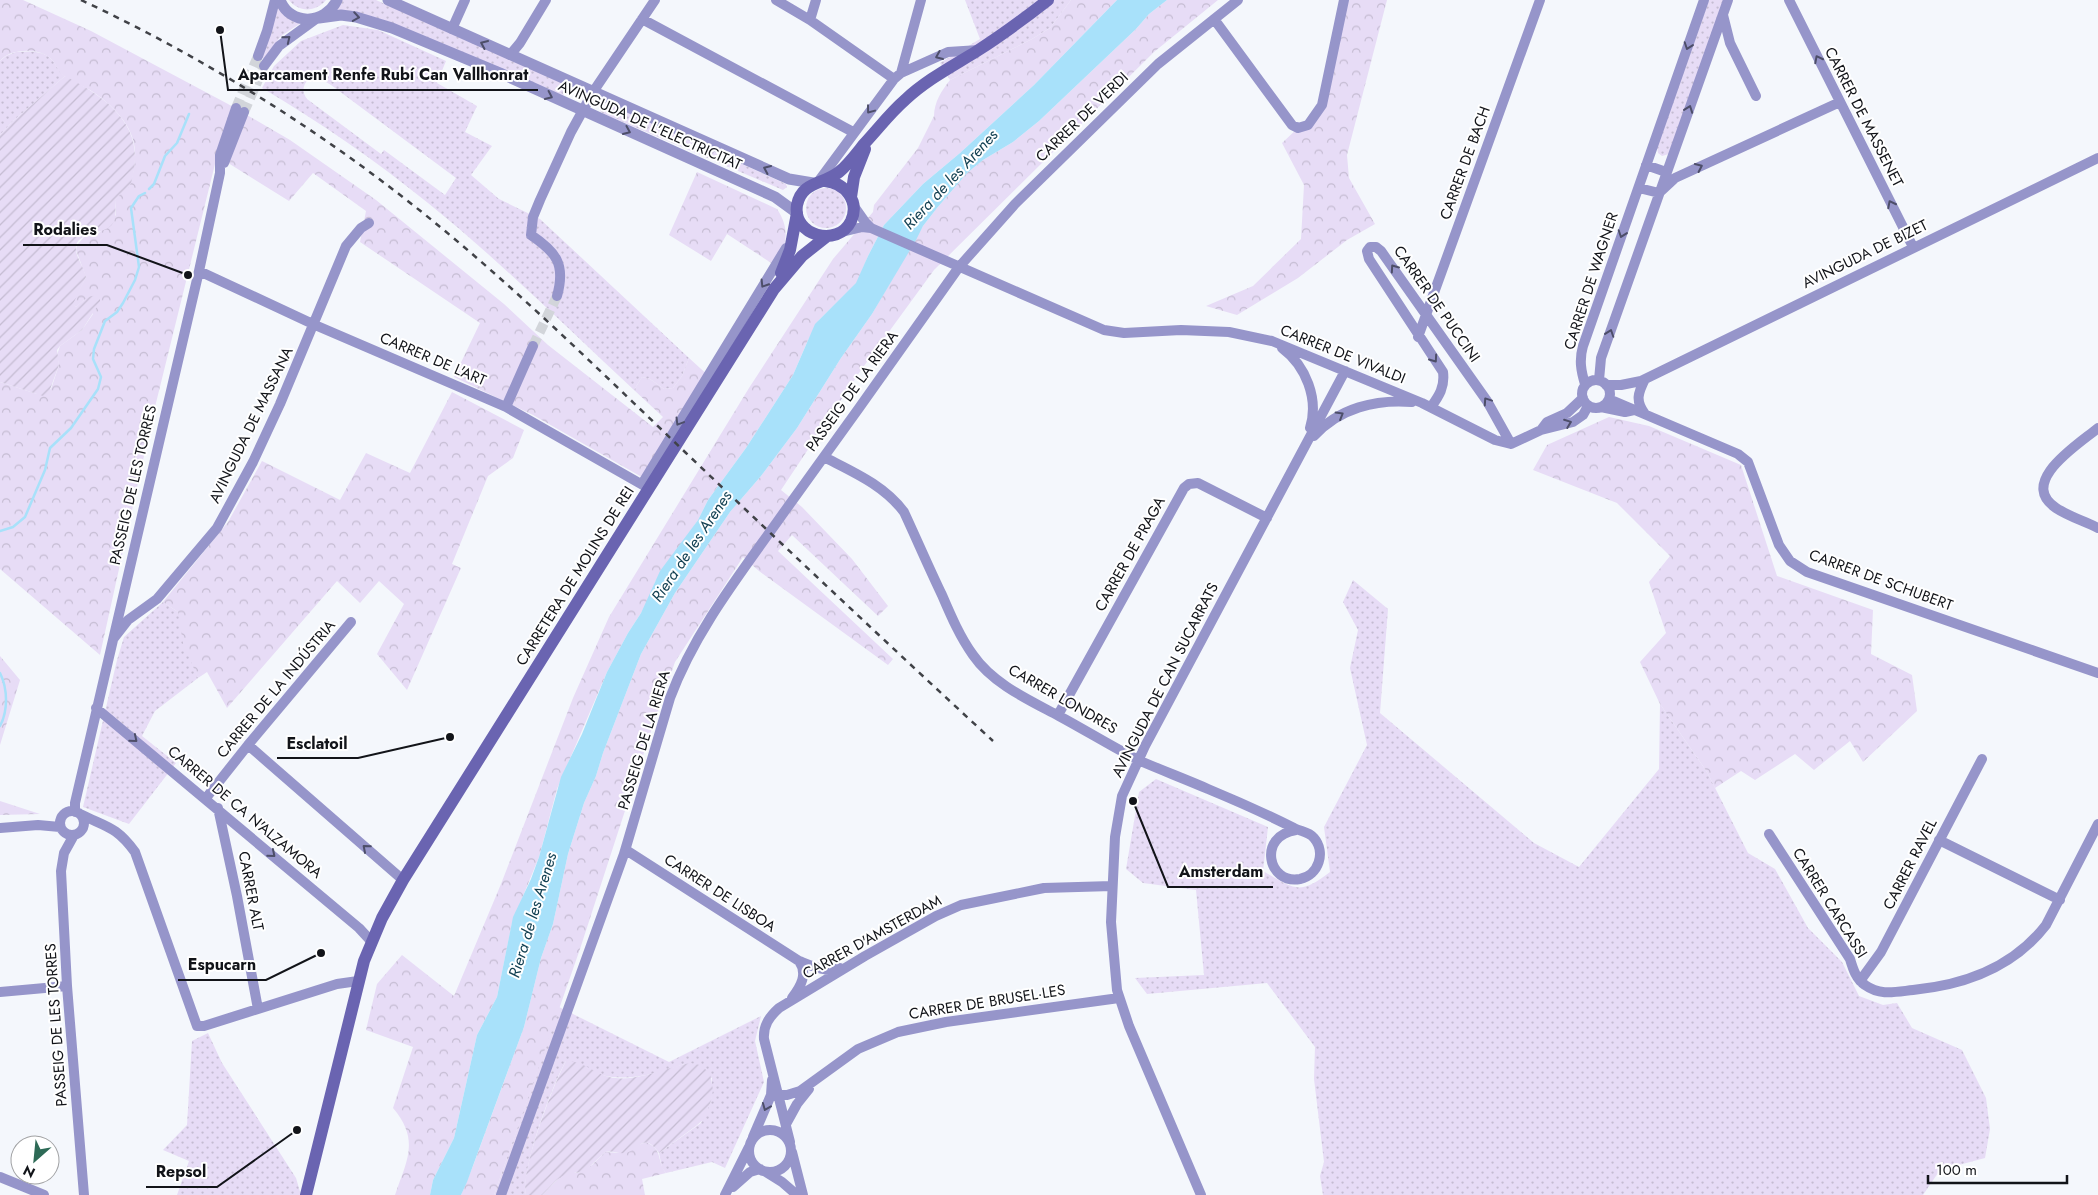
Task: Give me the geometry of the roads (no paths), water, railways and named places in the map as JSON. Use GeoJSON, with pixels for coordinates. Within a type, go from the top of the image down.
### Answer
{"type":"FeatureCollection","features":[{"type":"Feature","properties":{"kind":"main road"},"geometry":{"type":"LineString","coordinates":[[842,232],[852,219],[856,171],[871,137],[893,111],[911,94],[1022,21],[1048,0]]}},
{"type":"Feature","properties":{"kind":"main road","name":"CARRETERA DE MOLINS DE REI"},"geometry":{"type":"LineString","coordinates":[[774,289],[790,250],[799,198],[807,187],[843,168],[871,137]]}},
{"type":"Feature","properties":{"kind":"main road"},"geometry":{"type":"LineString","coordinates":[[819,182],[840,185],[852,201]]}},
{"type":"Feature","properties":{"kind":"main road"},"geometry":{"type":"LineString","coordinates":[[796,219],[814,235],[826,237]]}},
{"type":"Feature","properties":{"kind":"main road","name":"CARRETERA DE MOLINS DE REI"},"geometry":{"type":"LineString","coordinates":[[307,1193],[358,981],[371,941],[403,880],[645,486],[774,289],[802,256],[826,237],[842,232]]}},
{"type":"Feature","properties":{"kind":"street"},"geometry":{"type":"LineString","coordinates":[[258,56],[268,31],[275,0]]}},
{"type":"Feature","properties":{"kind":"street","name":"AVINGUDA DE L'ELECTRICITAT"},"geometry":{"type":"LineString","coordinates":[[280,0],[287,11],[296,17],[306,20],[341,15],[373,21],[500,73],[775,197],[796,219]]}},
{"type":"Feature","properties":{"kind":"street"},"geometry":{"type":"LineString","coordinates":[[264,66],[279,46],[317,18],[327,13],[337,0]]}},
{"type":"Feature","properties":{"kind":"street","name":"AVINGUDA DE L'ELECTRICITAT"},"geometry":{"type":"LineString","coordinates":[[388,0],[406,4],[452,29],[789,179],[819,182]]}},
{"type":"Feature","properties":{"kind":"street"},"geometry":{"type":"LineString","coordinates":[[452,29],[465,0]]}},
{"type":"Feature","properties":{"kind":"street"},"geometry":{"type":"LineString","coordinates":[[510,55],[520,43],[546,0]]}},
{"type":"Feature","properties":{"kind":"street"},"geometry":{"type":"LineString","coordinates":[[557,296],[561,280],[559,262],[550,249],[531,235],[533,217],[582,111],[655,0]]}},
{"type":"Feature","properties":{"kind":"street"},"geometry":{"type":"LineString","coordinates":[[776,0],[897,76]]}},
{"type":"Feature","properties":{"kind":"street"},"geometry":{"type":"LineString","coordinates":[[810,20],[816,0]]}},
{"type":"Feature","properties":{"kind":"street"},"geometry":{"type":"LineString","coordinates":[[819,182],[853,132],[897,76],[921,0]]}},
{"type":"Feature","properties":{"kind":"street","name":"CARRER DE VERDI"},"geometry":{"type":"LineString","coordinates":[[959,268],[1014,204],[1151,70],[1170,52],[1238,0]]}},
{"type":"Feature","properties":{"kind":"street"},"geometry":{"type":"LineString","coordinates":[[1214,18],[1292,125],[1298,128],[1308,125],[1322,105],[1344,0]]}},
{"type":"Feature","properties":{"kind":"street","name":"CARRER DE BACH"},"geometry":{"type":"LineString","coordinates":[[1418,337],[1540,0]]}},
{"type":"Feature","properties":{"kind":"street","name":"CARRER DE WAGNER"},"geometry":{"type":"LineString","coordinates":[[1586,384],[1581,369],[1580,355],[1704,0]]}},
{"type":"Feature","properties":{"kind":"street"},"geometry":{"type":"LineString","coordinates":[[1585,402],[1592,408],[1607,401],[1609,388],[1603,382],[1601,358],[1728,0]]}},
{"type":"Feature","properties":{"kind":"street","name":"CARRER DE MASSENET"},"geometry":{"type":"LineString","coordinates":[[1789,0],[1913,247]]}},
{"type":"Feature","properties":{"kind":"street"},"geometry":{"type":"LineString","coordinates":[[1723,15],[1730,43],[1756,96]]}},
{"type":"Feature","properties":{"kind":"street"},"geometry":{"type":"LineString","coordinates":[[642,19],[853,132]]}},
{"type":"Feature","properties":{"kind":"street"},"geometry":{"type":"LineString","coordinates":[[897,76],[948,52],[979,50]]}},
{"type":"Feature","properties":{"kind":"street"},"geometry":{"type":"LineString","coordinates":[[1659,193],[1675,178],[1840,102]]}},
{"type":"Feature","properties":{"kind":"street","name":"PASSEIG DE LES TORRES"},"geometry":{"type":"LineString","coordinates":[[75,810],[96,708],[220,173],[240,110]]}},
{"type":"Feature","properties":{"kind":"street","name":"AVINGUDA DE BIZET"},"geometry":{"type":"LineString","coordinates":[[1607,401],[1643,380],[2098,158]]}},
{"type":"Feature","properties":{"kind":"street"},"geometry":{"type":"LineString","coordinates":[[1646,165],[1666,172]]}},
{"type":"Feature","properties":{"kind":"street"},"geometry":{"type":"LineString","coordinates":[[1639,188],[1659,193]]}},
{"type":"Feature","properties":{"kind":"street","name":"CARRER DE VIVALDI"},"geometry":{"type":"LineString","coordinates":[[852,201],[865,222],[872,228]]}},
{"type":"Feature","properties":{"kind":"street","name":"CARRETERA DE MOLINS DE REI"},"geometry":{"type":"LineString","coordinates":[[645,486],[786,249],[796,219]]}},
{"type":"Feature","properties":{"kind":"street","name":"AVINGUDA DE MASSANA"},"geometry":{"type":"LineString","coordinates":[[111,643],[128,620],[157,599],[217,528],[253,462],[314,325],[346,246],[361,228],[369,223]]}},
{"type":"Feature","properties":{"kind":"street","name":"CARRER DE VIVALDI"},"geometry":{"type":"LineString","coordinates":[[842,232],[862,227],[872,228],[959,268],[1104,330],[1124,333],[1181,330],[1229,332],[1272,341],[1427,405],[1495,440],[1511,444]]}},
{"type":"Feature","properties":{"kind":"street","name":"CARRER DE PUCCINI"},"geometry":{"type":"LineString","coordinates":[[1427,405],[1440,394],[1444,381],[1443,372],[1418,337],[1369,259],[1367,251],[1370,247],[1376,247],[1381,251],[1487,401],[1511,444]]}},
{"type":"Feature","properties":{"kind":"street","name":"PASSEIG DE LA RIERA"},"geometry":{"type":"LineString","coordinates":[[501,1195],[626,850],[679,673],[725,596],[959,268]]}},
{"type":"Feature","properties":{"kind":"street","name":"CARRER DE L'ART"},"geometry":{"type":"LineString","coordinates":[[198,271],[314,325],[506,407],[645,486]]}},
{"type":"Feature","properties":{"kind":"street","name":"AVINGUDA DE CAN SUCARRATS"},"geometry":{"type":"LineString","coordinates":[[1272,341],[1296,360],[1308,380],[1314,415],[1304,448]]}},
{"type":"Feature","properties":{"kind":"street"},"geometry":{"type":"LineString","coordinates":[[506,407],[533,346]]}},
{"type":"Feature","properties":{"kind":"street","name":"AVINGUDA DE CAN SUCARRATS"},"geometry":{"type":"LineString","coordinates":[[1201,1195],[1129,1026],[1119,998],[1111,922],[1118,816],[1122,796],[1138,760],[1345,371]]}},
{"type":"Feature","properties":{"kind":"street"},"geometry":{"type":"LineString","coordinates":[[1643,380],[1637,398],[1638,405],[1644,414]]}},
{"type":"Feature","properties":{"kind":"street","name":"AVINGUDA DE BIZET"},"geometry":{"type":"LineString","coordinates":[[1603,382],[1621,385],[1643,380]]}},
{"type":"Feature","properties":{"kind":"street"},"geometry":{"type":"LineString","coordinates":[[1511,444],[1541,430],[1573,422],[1583,415],[1585,402],[1582,393],[1586,384],[1589,381],[1603,382]]}},
{"type":"Feature","properties":{"kind":"street","name":"AVINGUDA DE CAN SUCARRATS"},"geometry":{"type":"LineString","coordinates":[[1304,448],[1319,431],[1346,411],[1362,406],[1399,401],[1427,405]]}},
{"type":"Feature","properties":{"kind":"street","name":"CARRER DE SCHUBERT"},"geometry":{"type":"LineString","coordinates":[[1607,401],[1625,412],[1634,410],[1738,454],[1748,462],[1779,545],[1790,561],[1807,572],[2098,673]]}},
{"type":"Feature","properties":{"kind":"street"},"geometry":{"type":"LineString","coordinates":[[2098,428],[2049,469],[2042,489],[2045,498],[2055,508],[2098,528]]}},
{"type":"Feature","properties":{"kind":"street","name":"CARRER LONDRES"},"geometry":{"type":"LineString","coordinates":[[824,457],[860,475],[893,498],[904,512],[958,632],[973,656],[985,670],[1016,692],[1138,760],[1273,816],[1296,830]]}},
{"type":"Feature","properties":{"kind":"street","name":"CARRER DE PRAGA"},"geometry":{"type":"LineString","coordinates":[[1058,715],[1184,488],[1189,484],[1198,483],[1267,518]]}},
{"type":"Feature","properties":{"kind":"street","name":"CARRER DE LA INDÚSTRIA"},"geometry":{"type":"LineString","coordinates":[[206,798],[351,622]]}},
{"type":"Feature","properties":{"kind":"street","name":"CARRER DE CA N'ALZAMORA"},"geometry":{"type":"LineString","coordinates":[[96,708],[218,808],[359,928],[371,941]]}},
{"type":"Feature","properties":{"kind":"street"},"geometry":{"type":"LineString","coordinates":[[248,745],[403,880]]}},
{"type":"Feature","properties":{"kind":"street","name":"CARRER RAVEL"},"geometry":{"type":"LineString","coordinates":[[1863,984],[1982,759]]}},
{"type":"Feature","properties":{"kind":"street","name":"CARRER ALT"},"geometry":{"type":"LineString","coordinates":[[218,808],[258,1009]]}},
{"type":"Feature","properties":{"kind":"street"},"geometry":{"type":"LineString","coordinates":[[75,810],[82,818],[83,827]]}},
{"type":"Feature","properties":{"kind":"street"},"geometry":{"type":"LineString","coordinates":[[64,828],[62,815],[75,810],[103,823],[124,837],[135,852],[197,1026],[204,1026],[337,984],[358,981]]}},
{"type":"Feature","properties":{"kind":"street"},"geometry":{"type":"LineString","coordinates":[[0,828],[38,825],[80,831],[83,827],[96,821]]}},
{"type":"Feature","properties":{"kind":"street"},"geometry":{"type":"LineString","coordinates":[[1863,984],[1878,992],[1889,993],[1951,985],[1991,969],[2014,956],[2035,938],[2046,925],[2098,824]]}},
{"type":"Feature","properties":{"kind":"street","name":"PASSEIG DE LES TORRES"},"geometry":{"type":"LineString","coordinates":[[64,828],[68,850],[64,853],[61,871],[67,986],[84,1195]]}},
{"type":"Feature","properties":{"kind":"street"},"geometry":{"type":"LineString","coordinates":[[1296,830],[1312,836],[1317,842],[1320,855],[1317,867],[1311,874],[1297,879],[1289,879],[1278,872],[1270,855],[1276,839],[1287,831],[1296,830]]}},
{"type":"Feature","properties":{"kind":"street","name":"CARRER CARCASSI"},"geometry":{"type":"LineString","coordinates":[[1770,834],[1850,959],[1863,984]]}},
{"type":"Feature","properties":{"kind":"street"},"geometry":{"type":"LineString","coordinates":[[1939,840],[2060,900]]}},
{"type":"Feature","properties":{"kind":"street","name":"CARRER DE LISBOA"},"geometry":{"type":"LineString","coordinates":[[626,850],[799,961],[819,970],[828,971],[848,966]]}},
{"type":"Feature","properties":{"kind":"street","name":"CARRER D'AMSTERDAM"},"geometry":{"type":"LineString","coordinates":[[803,1195],[764,1039],[764,1030],[770,1016],[790,1001],[848,966],[936,916],[961,906],[1044,888],[1112,886]]}},
{"type":"Feature","properties":{"kind":"street"},"geometry":{"type":"LineString","coordinates":[[790,1001],[800,988],[803,977],[804,968],[799,961]]}},
{"type":"Feature","properties":{"kind":"street"},"geometry":{"type":"LineString","coordinates":[[0,992],[67,986]]}},
{"type":"Feature","properties":{"kind":"street","name":"CARRER DE BRUSEL·LES"},"geometry":{"type":"LineString","coordinates":[[779,1095],[793,1094],[814,1083],[858,1049],[898,1032],[946,1022],[1119,998]]}},
{"type":"Feature","properties":{"kind":"street","name":"CARRER D'AMSTERDAM"},"geometry":{"type":"LineString","coordinates":[[725,1195],[771,1094],[773,1072]]}},
{"type":"Feature","properties":{"kind":"street","name":"CARRER DE BRUSEL·LES"},"geometry":{"type":"LineString","coordinates":[[786,1124],[797,1104],[814,1083]]}},
{"type":"Feature","properties":{"kind":"street"},"geometry":{"type":"LineString","coordinates":[[725,1195],[741,1178],[750,1172],[763,1171],[779,1170],[785,1166],[791,1155],[790,1145],[781,1132],[774,1130],[761,1132],[750,1143],[751,1160],[763,1171],[782,1182],[797,1195]]}},
{"type":"Feature","properties":{"kind":"street"},"geometry":{"type":"LineString","coordinates":[[0,1177],[44,1195]]}},
{"type":"Feature","properties":{"kind":"water","name":"Riera de les Arenes"},"geometry":{"type":"Polygon","coordinates":[[[1117,0],[1167,0],[1149,14],[1136,29],[1039,121],[1013,142],[983,160],[967,173],[937,208],[923,226],[872,314],[841,358],[797,428],[761,476],[730,512],[675,593],[641,654],[596,776],[584,803],[568,854],[553,924],[541,958],[524,1027],[467,1182],[461,1195],[430,1195],[433,1180],[454,1138],[477,1035],[497,997],[513,917],[539,857],[561,777],[582,734],[607,672],[641,613],[660,571],[698,520],[708,500],[746,448],[793,375],[815,324],[856,283],[884,225],[923,184],[1034,85],[1117,0]]]}},
{"type":"Feature","properties":{"kind":"waterway"},"geometry":{"type":"LineString","coordinates":[[149,189],[154,184],[165,156],[177,143],[189,114]]}},
{"type":"Feature","properties":{"kind":"waterway"},"geometry":{"type":"LineString","coordinates":[[0,531],[13,527],[25,517],[45,470],[50,448],[71,428],[98,389],[101,377],[93,359],[94,349],[105,321],[117,312],[135,280],[139,267],[131,208],[139,196],[145,193]]}},
{"type":"Feature","properties":{"kind":"waterway"},"geometry":{"type":"LineString","coordinates":[[0,673],[6,693],[6,707],[0,726]]}},
{"type":"Feature","properties":{"kind":"tunnel"},"geometry":{"type":"LineString","coordinates":[[236,108],[258,56]]}},
{"type":"Feature","properties":{"kind":"tunnel"},"geometry":{"type":"LineString","coordinates":[[244,112],[264,66]]}},
{"type":"Feature","properties":{"kind":"tunnel"},"geometry":{"type":"LineString","coordinates":[[533,346],[557,296]]}},
{"type":"Feature","properties":{"kind":"railway"},"geometry":{"type":"LineString","coordinates":[[81,0],[171,46],[258,96],[342,152],[423,213],[491,270],[557,330],[993,741]]}},
{"type":"Feature","properties":{"kind":"place","name":"Aparcament Renfe Rubí Can Vallhonrat"},"geometry":{"type":"Point","coordinates":[220,30]}},
{"type":"Feature","properties":{"kind":"place","name":"Rodalies"},"geometry":{"type":"Point","coordinates":[188,275]}},
{"type":"Feature","properties":{"kind":"place","name":"Esclatoil"},"geometry":{"type":"Point","coordinates":[450,737]}},
{"type":"Feature","properties":{"kind":"place","name":"Amsterdam"},"geometry":{"type":"Point","coordinates":[1133,801]}},
{"type":"Feature","properties":{"kind":"place","name":"Espucarn"},"geometry":{"type":"Point","coordinates":[321,953]}},
{"type":"Feature","properties":{"kind":"place","name":"Repsol"},"geometry":{"type":"Point","coordinates":[297,1130]}}]}
